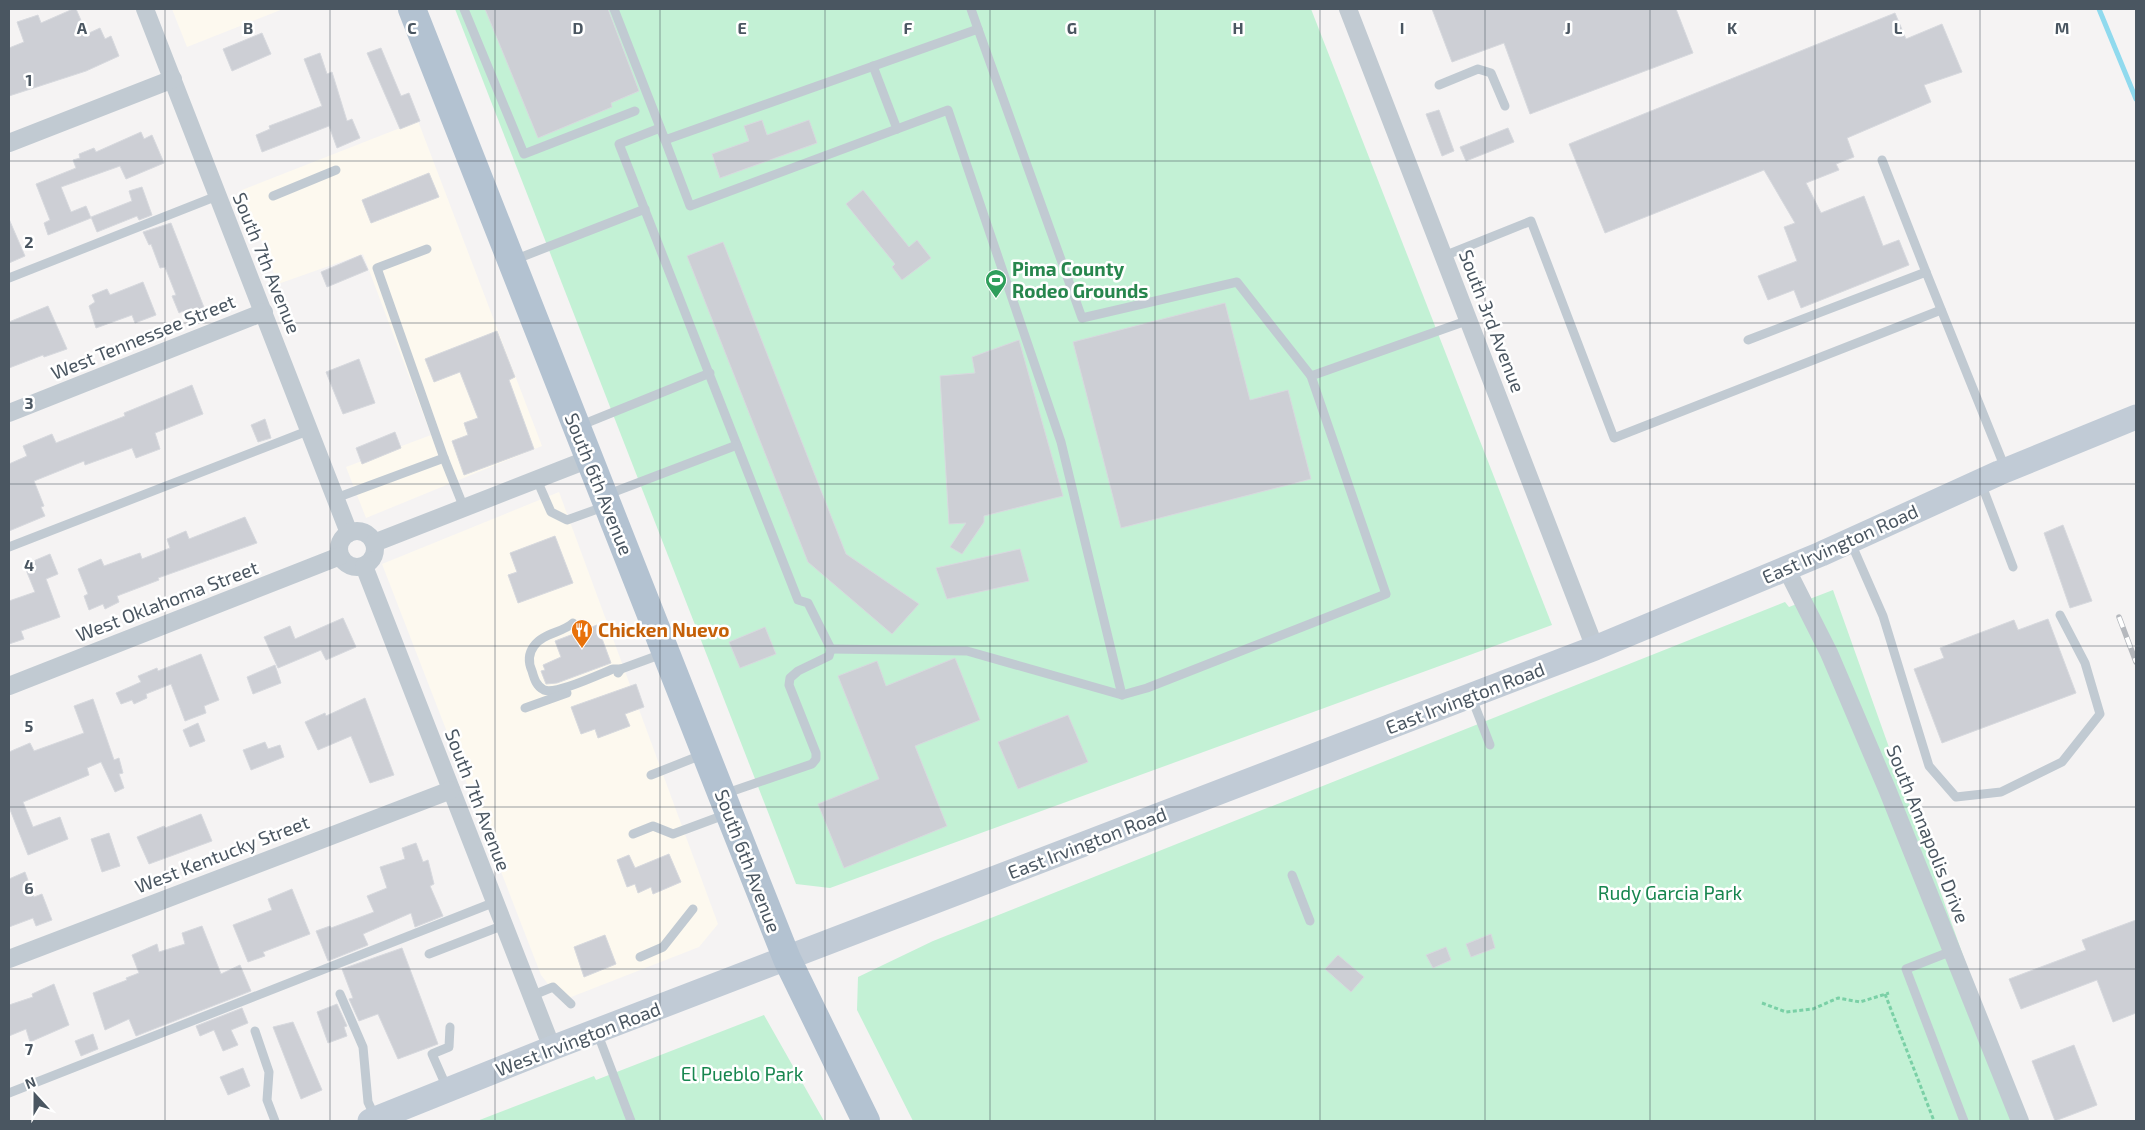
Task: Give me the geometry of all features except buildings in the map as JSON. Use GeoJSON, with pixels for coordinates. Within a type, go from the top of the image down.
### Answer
{"type":"FeatureCollection","features":[{"type":"Feature","properties":{"kind":"main road","name":"South 6th Avenue"},"geometry":{"type":"LineString","coordinates":[[412,9],[786,959],[866,1121]]}},
{"type":"Feature","properties":{"kind":"main road","name":"East Irvington Road"},"geometry":{"type":"LineString","coordinates":[[786,959],[1595,648],[1850,541],[2006,470],[2136,416]]}},
{"type":"Feature","properties":{"kind":"main road","name":"West Irvington Road"},"geometry":{"type":"LineString","coordinates":[[373,1120],[552,1048],[786,959]]}},
{"type":"Feature","properties":{"kind":"street","name":"South 7th Avenue"},"geometry":{"type":"LineString","coordinates":[[145,9],[310,430],[348,533]]}},
{"type":"Feature","properties":{"kind":"street","name":"South 3rd Avenue"},"geometry":{"type":"LineString","coordinates":[[1348,9],[1595,648]]}},
{"type":"Feature","properties":{"kind":"street"},"geometry":{"type":"LineString","coordinates":[[9,143],[173,79]]}},
{"type":"Feature","properties":{"kind":"street","name":"West Tennessee Street"},"geometry":{"type":"LineString","coordinates":[[9,412],[264,312]]}},
{"type":"Feature","properties":{"kind":"street"},"geometry":{"type":"LineString","coordinates":[[374,543],[589,459]]}},
{"type":"Feature","properties":{"kind":"street"},"geometry":{"type":"LineString","coordinates":[[364,532],[374,543],[374,557],[364,566],[352,567],[343,561],[340,556],[339,546],[344,536],[348,533],[364,532]]}},
{"type":"Feature","properties":{"kind":"street","name":"West Oklahoma Street"},"geometry":{"type":"LineString","coordinates":[[9,686],[340,556]]}},
{"type":"Feature","properties":{"kind":"street","name":"South 7th Avenue"},"geometry":{"type":"LineString","coordinates":[[364,566],[552,1048]]}},
{"type":"Feature","properties":{"kind":"street","name":"South Annapolis Drive"},"geometry":{"type":"LineString","coordinates":[[1786,568],[1829,653],[1887,789],[2020,1121]]}},
{"type":"Feature","properties":{"kind":"street","name":"West Kentucky Street"},"geometry":{"type":"LineString","coordinates":[[9,959],[451,790]]}},
{"type":"Feature","properties":{"kind":"lane"},"geometry":{"type":"LineString","coordinates":[[464,9],[524,154],[635,111]]}},
{"type":"Feature","properties":{"kind":"lane"},"geometry":{"type":"LineString","coordinates":[[614,9],[690,206],[948,110],[1061,442],[1122,696]]}},
{"type":"Feature","properties":{"kind":"lane"},"geometry":{"type":"LineString","coordinates":[[832,649],[967,651],[1122,696],[1386,594],[1311,376],[1237,282],[1082,318],[971,9]]}},
{"type":"Feature","properties":{"kind":"lane"},"geometry":{"type":"LineString","coordinates":[[665,140],[978,29]]}},
{"type":"Feature","properties":{"kind":"lane"},"geometry":{"type":"LineString","coordinates":[[873,66],[897,129]]}},
{"type":"Feature","properties":{"kind":"lane"},"geometry":{"type":"LineString","coordinates":[[1439,85],[1478,69],[1491,73],[1505,106]]}},
{"type":"Feature","properties":{"kind":"lane"},"geometry":{"type":"LineString","coordinates":[[633,834],[653,826],[673,834],[726,804],[812,764],[816,760],[816,753],[789,685],[790,678],[798,671],[824,660],[829,656],[832,649],[808,603],[798,600],[619,144],[660,128]]}},
{"type":"Feature","properties":{"kind":"lane"},"geometry":{"type":"LineString","coordinates":[[1882,160],[2006,470]]}},
{"type":"Feature","properties":{"kind":"lane"},"geometry":{"type":"LineString","coordinates":[[273,196],[336,170]]}},
{"type":"Feature","properties":{"kind":"lane"},"geometry":{"type":"LineString","coordinates":[[9,278],[217,196]]}},
{"type":"Feature","properties":{"kind":"lane"},"geometry":{"type":"LineString","coordinates":[[511,261],[645,209]]}},
{"type":"Feature","properties":{"kind":"lane"},"geometry":{"type":"LineString","coordinates":[[1444,256],[1531,221],[1614,438],[1941,310]]}},
{"type":"Feature","properties":{"kind":"lane"},"geometry":{"type":"LineString","coordinates":[[426,248],[377,268],[444,458],[464,508]]}},
{"type":"Feature","properties":{"kind":"lane"},"geometry":{"type":"LineString","coordinates":[[1748,340],[1926,272]]}},
{"type":"Feature","properties":{"kind":"lane"},"geometry":{"type":"LineString","coordinates":[[1311,376],[1468,320]]}},
{"type":"Feature","properties":{"kind":"lane"},"geometry":{"type":"LineString","coordinates":[[576,427],[710,373]]}},
{"type":"Feature","properties":{"kind":"lane"},"geometry":{"type":"LineString","coordinates":[[9,547],[310,430]]}},
{"type":"Feature","properties":{"kind":"lane"},"geometry":{"type":"LineString","coordinates":[[537,480],[551,512],[567,520],[606,500],[737,445]]}},
{"type":"Feature","properties":{"kind":"lane"},"geometry":{"type":"LineString","coordinates":[[336,498],[444,458]]}},
{"type":"Feature","properties":{"kind":"lane"},"geometry":{"type":"LineString","coordinates":[[1980,482],[2013,567]]}},
{"type":"Feature","properties":{"kind":"lane"},"geometry":{"type":"LineString","coordinates":[[1850,541],[1882,616],[1929,766],[1956,797],[2001,792],[2062,762],[2100,714],[2085,663],[2060,615]]}},
{"type":"Feature","properties":{"kind":"lane"},"geometry":{"type":"LineString","coordinates":[[573,623],[567,628],[539,640],[532,647],[528,657],[536,684],[544,690],[555,691],[613,669],[621,669],[666,652]]}},
{"type":"Feature","properties":{"kind":"lane"},"geometry":{"type":"LineString","coordinates":[[525,708],[621,672],[621,669]]}},
{"type":"Feature","properties":{"kind":"lane"},"geometry":{"type":"LineString","coordinates":[[1470,696],[1490,745]]}},
{"type":"Feature","properties":{"kind":"lane"},"geometry":{"type":"LineString","coordinates":[[650,775],[706,753]]}},
{"type":"Feature","properties":{"kind":"lane"},"geometry":{"type":"LineString","coordinates":[[1292,875],[1310,921]]}},
{"type":"Feature","properties":{"kind":"lane"},"geometry":{"type":"LineString","coordinates":[[9,1093],[495,902]]}},
{"type":"Feature","properties":{"kind":"lane"},"geometry":{"type":"LineString","coordinates":[[640,956],[663,946],[693,909]]}},
{"type":"Feature","properties":{"kind":"lane"},"geometry":{"type":"LineString","coordinates":[[429,954],[504,926]]}},
{"type":"Feature","properties":{"kind":"lane"},"geometry":{"type":"LineString","coordinates":[[1952,951],[1906,969],[1964,1121]]}},
{"type":"Feature","properties":{"kind":"lane"},"geometry":{"type":"LineString","coordinates":[[532,996],[553,987],[571,1004]]}},
{"type":"Feature","properties":{"kind":"lane"},"geometry":{"type":"LineString","coordinates":[[340,994],[363,1047],[368,1102],[373,1120]]}},
{"type":"Feature","properties":{"kind":"lane"},"geometry":{"type":"LineString","coordinates":[[448,1090],[432,1054],[448,1047],[450,1027]]}},
{"type":"Feature","properties":{"kind":"lane"},"geometry":{"type":"LineString","coordinates":[[255,1031],[269,1072],[267,1100],[275,1121]]}},
{"type":"Feature","properties":{"kind":"lane"},"geometry":{"type":"LineString","coordinates":[[597,1032],[632,1121]]}},
{"type":"Feature","properties":{"kind":"path"},"geometry":{"type":"LineString","coordinates":[[1762,1002],[1786,1012],[1813,1009],[1838,998],[1860,1002],[1887,994],[1934,1121]]}},
{"type":"Feature","properties":{"kind":"shaded area"},"geometry":{"type":"Polygon","coordinates":[[[172,9],[283,9],[187,47],[172,9]]]}},
{"type":"Feature","properties":{"kind":"shaded area"},"geometry":{"type":"Polygon","coordinates":[[[418,121],[542,446],[366,518],[346,467],[431,435],[363,254],[278,284],[242,190],[418,121]]]}},
{"type":"Feature","properties":{"kind":"shaded area"},"geometry":{"type":"Polygon","coordinates":[[[559,492],[718,924],[699,947],[561,1001],[541,975],[382,564],[559,492]]]}},
{"type":"Feature","properties":{"kind":"green space","name":"Pima County Rodeo Grounds"},"geometry":{"type":"Polygon","coordinates":[[[455,9],[1311,9],[1552,625],[830,888],[796,884],[455,9]]]}},
{"type":"Feature","properties":{"kind":"green space","name":"Rudy Garcia Park"},"geometry":{"type":"Polygon","coordinates":[[[1833,590],[2022,1121],[913,1121],[857,1010],[858,977],[933,941],[1785,602],[1789,607],[1833,590]]]}},
{"type":"Feature","properties":{"kind":"green space","name":"El Pueblo Park"},"geometry":{"type":"Polygon","coordinates":[[[764,1015],[824,1121],[477,1121],[594,1076],[596,1080],[764,1015]]]}},
{"type":"Feature","properties":{"kind":"waterway"},"geometry":{"type":"LineString","coordinates":[[2099,9],[2136,99]]}},
{"type":"Feature","properties":{"kind":"railway"},"geometry":{"type":"LineString","coordinates":[[2119,617],[2136,662]]}},
{"type":"Feature","properties":{"kind":"place","name":"Pima County Rodeo Grounds"},"geometry":{"type":"Point","coordinates":[996,299]}},
{"type":"Feature","properties":{"kind":"place","name":"Chicken Nuevo"},"geometry":{"type":"Point","coordinates":[582,649]}}]}
